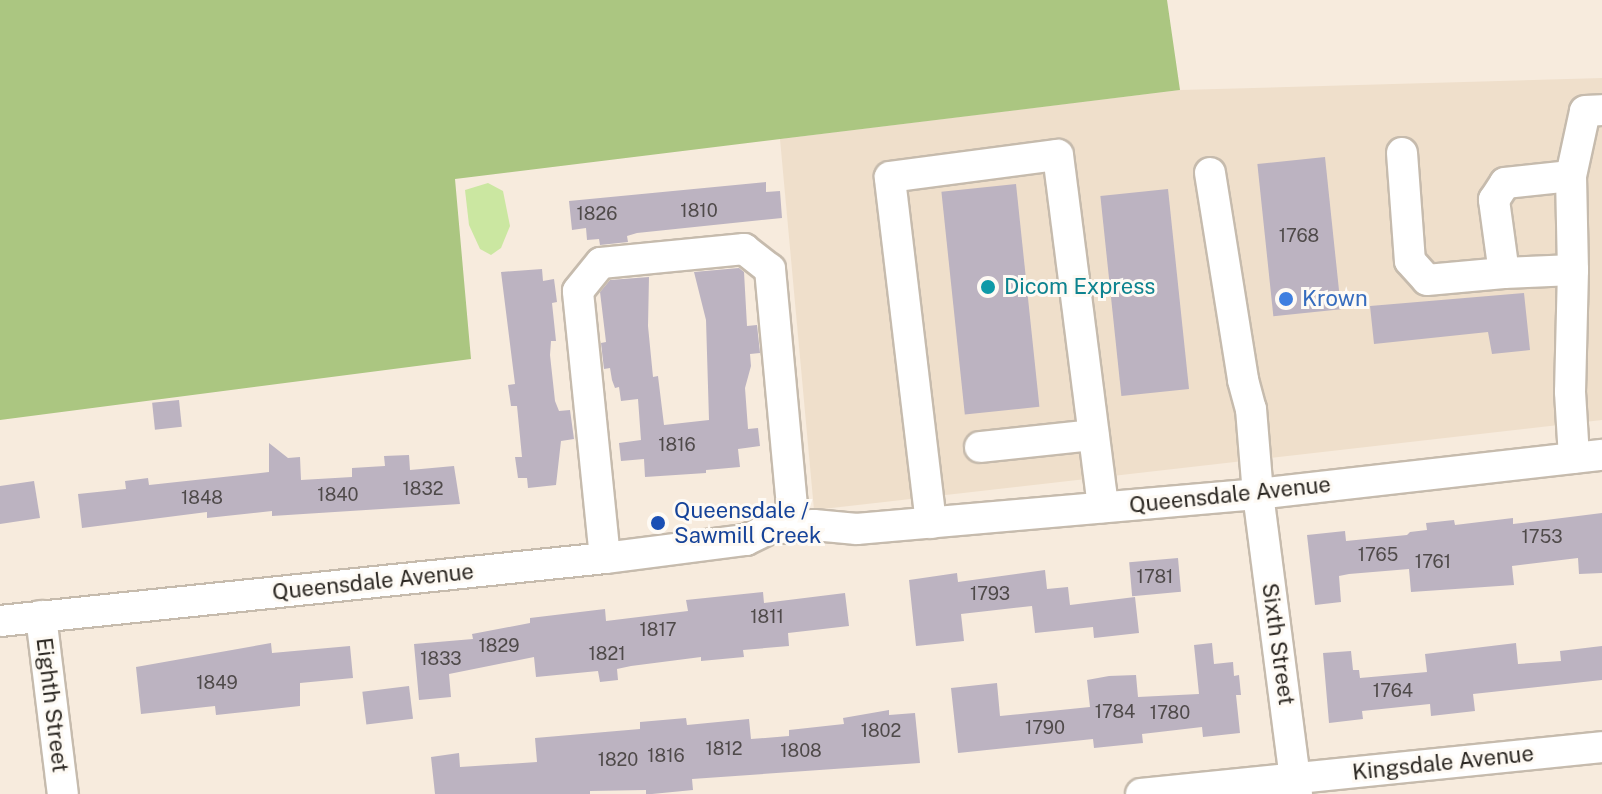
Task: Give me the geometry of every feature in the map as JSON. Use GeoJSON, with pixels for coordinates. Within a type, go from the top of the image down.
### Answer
{"type":"FeatureCollection","features":[{"type":"Feature","properties":{"kind":"street"},"geometry":{"type":"LineString","coordinates":[[1588,456],[1570,392],[1573,270],[1571,176],[1585,111],[1602,110]]}},
{"type":"Feature","properties":{"kind":"street"},"geometry":{"type":"LineString","coordinates":[[1402,153],[1410,261],[1427,280],[1573,270]]}},
{"type":"Feature","properties":{"kind":"street"},"geometry":{"type":"LineString","coordinates":[[931,523],[890,177],[1058,155],[1103,507]]}},
{"type":"Feature","properties":{"kind":"street","name":"Sixth Street"},"geometry":{"type":"LineString","coordinates":[[1210,173],[1243,380],[1251,409],[1258,494],[1296,786]]}},
{"type":"Feature","properties":{"kind":"street"},"geometry":{"type":"LineString","coordinates":[[1504,273],[1494,200],[1505,183],[1571,176]]}},
{"type":"Feature","properties":{"kind":"street"},"geometry":{"type":"LineString","coordinates":[[605,558],[578,291],[601,263],[744,249],[770,269],[794,527]]}},
{"type":"Feature","properties":{"kind":"street"},"geometry":{"type":"LineString","coordinates":[[980,447],[1093,435]]}},
{"type":"Feature","properties":{"kind":"street","name":"Queensdale Avenue"},"geometry":{"type":"LineString","coordinates":[[0,621],[605,558],[746,540],[769,529],[857,529],[1258,494],[1588,456]]}},
{"type":"Feature","properties":{"kind":"street","name":"Queensdale Avenue"},"geometry":{"type":"LineString","coordinates":[[746,540],[771,547],[816,543],[857,529]]}},
{"type":"Feature","properties":{"kind":"street","name":"Eighth Street"},"geometry":{"type":"LineString","coordinates":[[41,616],[63,794]]}},
{"type":"Feature","properties":{"kind":"street","name":"Kingsdale Avenue"},"geometry":{"type":"LineString","coordinates":[[1141,794],[1296,786],[1602,747]]}},
{"type":"Feature","properties":{"kind":"shaded area"},"geometry":{"type":"Polygon","coordinates":[[[1602,78],[1602,420],[814,510],[780,139],[1180,90],[1602,78]]]}},
{"type":"Feature","properties":{"kind":"green space"},"geometry":{"type":"Polygon","coordinates":[[[0,0],[1167,0],[1180,90],[455,179],[471,359],[0,420],[0,0]]]}},
{"type":"Feature","properties":{"kind":"green space"},"geometry":{"type":"Polygon","coordinates":[[[488,183],[503,191],[510,226],[501,248],[491,255],[480,249],[469,225],[465,190],[488,183]]]}},
{"type":"Feature","properties":{"kind":"building"},"geometry":{"type":"Polygon","coordinates":[[[1325,157],[1341,309],[1273,316],[1257,164],[1325,157]]]}},
{"type":"Feature","properties":{"kind":"building"},"geometry":{"type":"Polygon","coordinates":[[[766,182],[766,192],[780,191],[782,218],[637,233],[627,236],[628,242],[600,245],[599,239],[587,240],[586,228],[572,230],[569,201],[766,182]]]}},
{"type":"Feature","properties":{"kind":"building","name":"Dicom Express"},"geometry":{"type":"Polygon","coordinates":[[[1016,184],[1039,407],[965,415],[941,192],[1016,184]]]}},
{"type":"Feature","properties":{"kind":"building"},"geometry":{"type":"Polygon","coordinates":[[[1168,189],[1189,389],[1121,396],[1100,196],[1168,189]]]}},
{"type":"Feature","properties":{"kind":"building"},"geometry":{"type":"Polygon","coordinates":[[[739,268],[744,272],[747,326],[757,325],[760,353],[750,354],[751,366],[745,388],[748,429],[758,428],[760,446],[738,449],[740,467],[706,470],[706,473],[645,477],[644,459],[621,461],[619,443],[641,440],[638,399],[621,401],[619,387],[615,388],[610,368],[604,369],[601,343],[606,342],[600,292],[610,280],[649,277],[648,326],[653,377],[658,376],[664,425],[709,420],[706,320],[694,272],[739,268]]]}},
{"type":"Feature","properties":{"kind":"building"},"geometry":{"type":"Polygon","coordinates":[[[542,269],[543,281],[554,279],[557,302],[552,303],[556,341],[551,341],[550,355],[555,401],[559,411],[570,410],[574,439],[561,441],[556,485],[528,488],[527,478],[518,478],[515,457],[522,457],[517,406],[511,406],[508,385],[515,384],[501,272],[542,269]]]}},
{"type":"Feature","properties":{"kind":"building"},"geometry":{"type":"Polygon","coordinates":[[[1524,293],[1530,350],[1492,354],[1488,332],[1374,344],[1370,306],[1524,293]]]}},
{"type":"Feature","properties":{"kind":"building"},"geometry":{"type":"Polygon","coordinates":[[[179,400],[182,427],[155,430],[152,403],[179,400]]]}},
{"type":"Feature","properties":{"kind":"building"},"geometry":{"type":"Polygon","coordinates":[[[269,443],[288,458],[300,457],[301,480],[352,477],[352,468],[385,466],[384,456],[409,455],[410,470],[454,466],[460,504],[272,516],[272,511],[207,518],[207,512],[82,528],[78,494],[126,489],[125,481],[148,478],[149,485],[269,472],[269,443]]]}},
{"type":"Feature","properties":{"kind":"building"},"geometry":{"type":"Polygon","coordinates":[[[34,481],[40,518],[0,524],[0,486],[34,481]]]}},
{"type":"Feature","properties":{"kind":"building"},"geometry":{"type":"Polygon","coordinates":[[[1602,513],[1602,573],[1579,574],[1578,558],[1512,566],[1514,585],[1411,592],[1409,569],[1349,574],[1339,576],[1341,602],[1315,605],[1307,535],[1345,531],[1346,541],[1407,535],[1427,530],[1426,523],[1454,520],[1455,525],[1513,518],[1513,524],[1602,513]]]}},
{"type":"Feature","properties":{"kind":"building"},"geometry":{"type":"Polygon","coordinates":[[[1178,558],[1181,592],[1132,596],[1129,562],[1178,558]]]}},
{"type":"Feature","properties":{"kind":"building"},"geometry":{"type":"Polygon","coordinates":[[[1045,570],[1047,589],[1068,587],[1070,605],[1135,597],[1139,633],[1094,638],[1093,627],[1035,633],[1032,606],[961,614],[964,641],[916,646],[909,580],[957,573],[958,582],[1045,570]]]}},
{"type":"Feature","properties":{"kind":"building"},"geometry":{"type":"Polygon","coordinates":[[[763,592],[764,603],[845,593],[849,626],[788,633],[789,646],[743,650],[744,657],[701,661],[701,657],[617,669],[618,680],[600,682],[598,671],[536,677],[534,657],[449,674],[451,697],[419,700],[414,644],[473,639],[472,634],[530,623],[530,618],[605,609],[606,621],[688,611],[686,600],[763,592]]]}},
{"type":"Feature","properties":{"kind":"building"},"geometry":{"type":"Polygon","coordinates":[[[271,643],[272,653],[350,646],[353,678],[300,683],[300,706],[216,715],[215,706],[141,714],[136,667],[271,643]]]}},
{"type":"Feature","properties":{"kind":"building"},"geometry":{"type":"Polygon","coordinates":[[[1212,643],[1214,664],[1233,662],[1234,676],[1239,675],[1241,695],[1236,695],[1240,733],[1203,737],[1202,727],[1142,734],[1143,743],[1094,748],[1093,739],[958,753],[951,688],[997,683],[1000,716],[1090,707],[1087,680],[1109,676],[1136,675],[1138,697],[1199,694],[1194,645],[1212,643]]]}},
{"type":"Feature","properties":{"kind":"building"},"geometry":{"type":"Polygon","coordinates":[[[1516,643],[1518,664],[1561,661],[1560,651],[1602,646],[1602,680],[1473,694],[1475,711],[1431,716],[1430,704],[1362,711],[1363,719],[1329,723],[1323,653],[1351,651],[1353,670],[1359,670],[1360,678],[1427,672],[1425,654],[1516,643]]]}},
{"type":"Feature","properties":{"kind":"building"},"geometry":{"type":"Polygon","coordinates":[[[409,686],[413,719],[366,724],[362,692],[409,686]]]}},
{"type":"Feature","properties":{"kind":"building"},"geometry":{"type":"Polygon","coordinates":[[[889,710],[889,715],[915,713],[920,763],[692,779],[693,790],[652,794],[646,794],[646,790],[590,791],[590,794],[435,794],[431,757],[459,753],[460,767],[537,762],[535,738],[640,729],[640,722],[686,718],[687,725],[749,719],[751,739],[789,736],[789,730],[844,724],[843,718],[889,710]]]}},
{"type":"Feature","properties":{"kind":"place","name":"Dicom Express"},"geometry":{"type":"Point","coordinates":[988,287]}},
{"type":"Feature","properties":{"kind":"place","name":"Krown"},"geometry":{"type":"Point","coordinates":[1286,299]}},
{"type":"Feature","properties":{"kind":"place","name":"Queensdale / Sawmill Creek"},"geometry":{"type":"Point","coordinates":[658,523]}}]}
